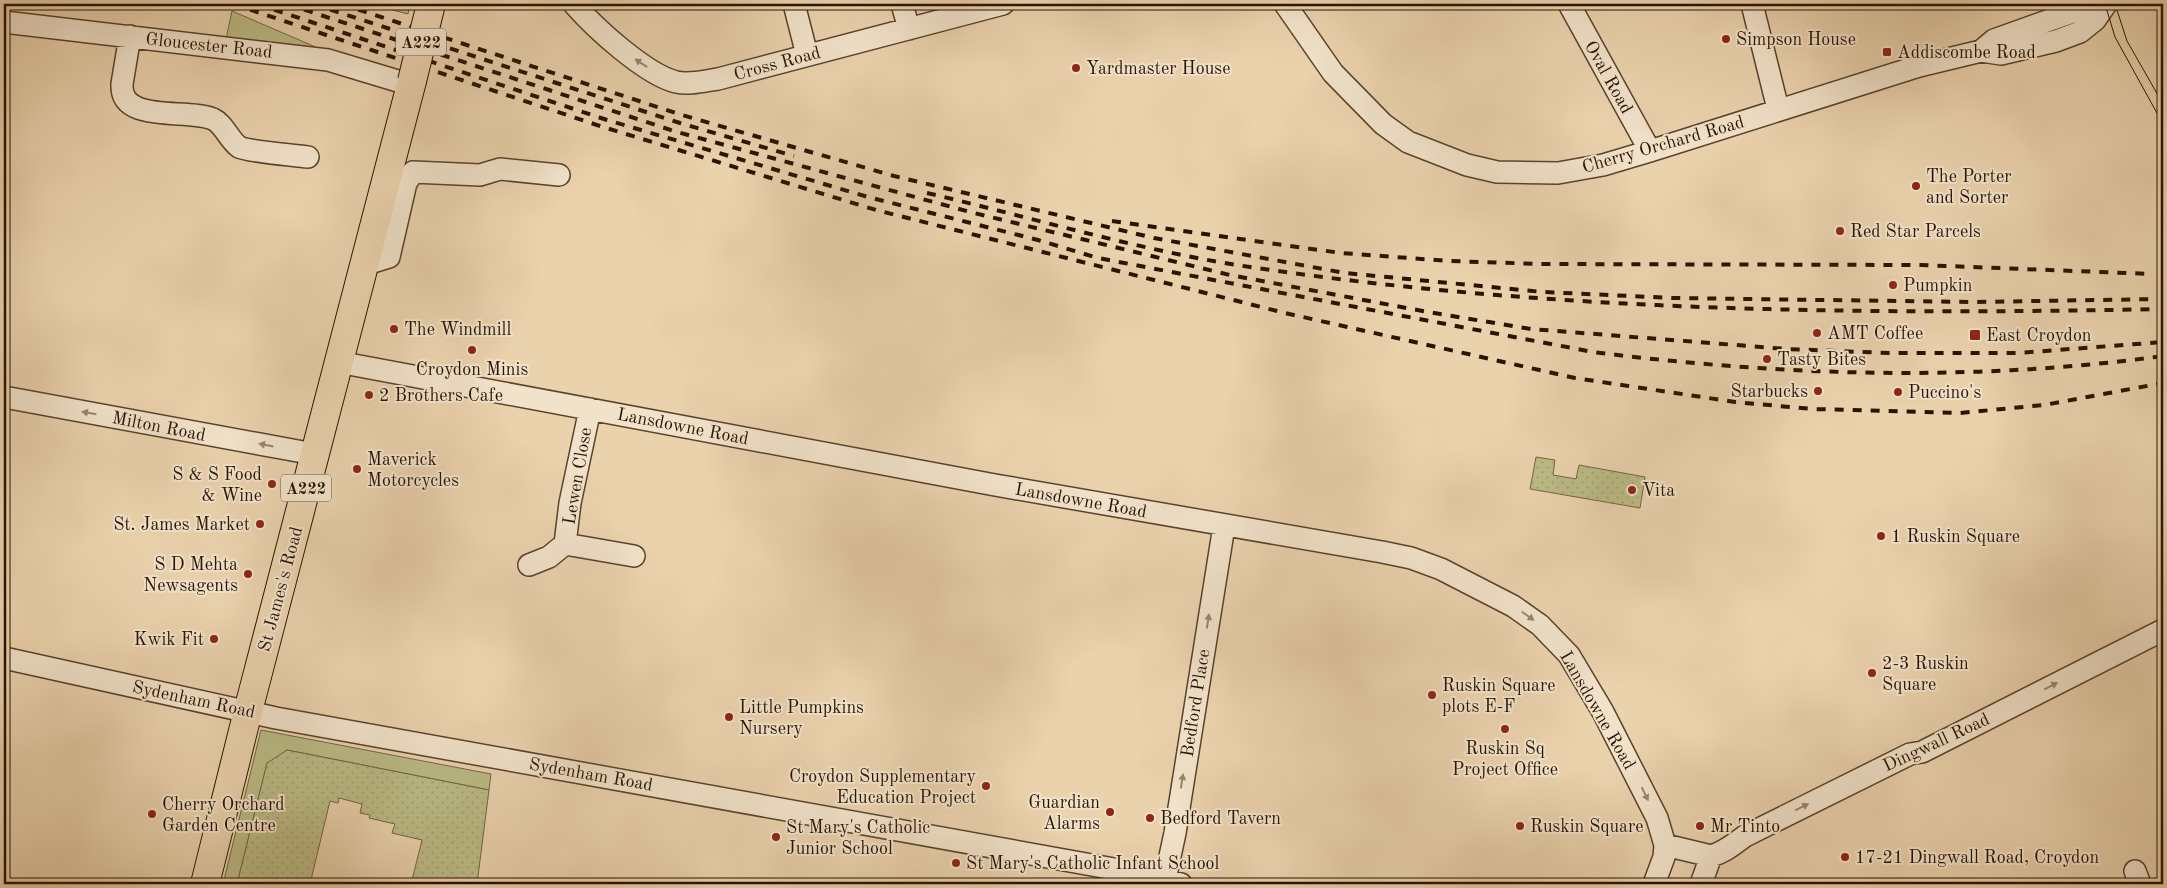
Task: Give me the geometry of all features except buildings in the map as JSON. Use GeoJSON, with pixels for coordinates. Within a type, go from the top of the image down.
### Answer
{"type":"FeatureCollection","features":[{"type":"Feature","properties":{"kind":"main road","name":"A222"},"geometry":{"type":"LineString","coordinates":[[364,265],[431,4]]}},
{"type":"Feature","properties":{"kind":"main road","name":"St James's Road"},"geometry":{"type":"LineString","coordinates":[[205,884],[364,265]]}},
{"type":"Feature","properties":{"kind":"street","name":"Cross Road"},"geometry":{"type":"LineString","coordinates":[[574,4],[633,57],[676,82],[691,83],[718,79],[910,29],[976,7],[1003,4]]}},
{"type":"Feature","properties":{"kind":"street"},"geometry":{"type":"LineString","coordinates":[[794,4],[807,55]]}},
{"type":"Feature","properties":{"kind":"street"},"geometry":{"type":"LineString","coordinates":[[902,4],[910,29]]}},
{"type":"Feature","properties":{"kind":"street","name":"Cherry Orchard Road"},"geometry":{"type":"LineString","coordinates":[[1285,4],[1333,73],[1358,100],[1394,133],[1430,152],[1467,165],[1497,172],[1558,172],[1603,165],[1919,66],[1981,51],[2000,54],[2056,41],[2080,32],[2094,20],[2106,4]]}},
{"type":"Feature","properties":{"kind":"street","name":"Oval Road"},"geometry":{"type":"LineString","coordinates":[[1569,4],[1650,151]]}},
{"type":"Feature","properties":{"kind":"street","name":"Cherry Orchard Road"},"geometry":{"type":"LineString","coordinates":[[1981,51],[1994,40],[2078,10],[2088,4]]}},
{"type":"Feature","properties":{"kind":"street"},"geometry":{"type":"LineString","coordinates":[[1752,5],[1778,109]]}},
{"type":"Feature","properties":{"kind":"street","name":"Gloucester Road"},"geometry":{"type":"LineString","coordinates":[[4,22],[328,60],[411,83]]}},
{"type":"Feature","properties":{"kind":"street"},"geometry":{"type":"LineString","coordinates":[[130,36],[121,92],[127,104],[139,109],[211,118],[242,148],[308,157]]}},
{"type":"Feature","properties":{"kind":"street"},"geometry":{"type":"LineString","coordinates":[[364,265],[389,257],[406,183],[412,172],[480,174],[500,169],[559,175]]}},
{"type":"Feature","properties":{"kind":"street","name":"Lansdowne Road"},"geometry":{"type":"LineString","coordinates":[[338,362],[1224,526],[1411,558],[1441,569],[1486,592],[1540,625],[1560,644],[1574,662],[1603,712],[1656,818],[1663,855]]}},
{"type":"Feature","properties":{"kind":"street","name":"Milton Road"},"geometry":{"type":"LineString","coordinates":[[4,398],[314,454]]}},
{"type":"Feature","properties":{"kind":"street","name":"Lewen Close"},"geometry":{"type":"LineString","coordinates":[[529,564],[549,557],[565,544],[570,503],[590,409]]}},
{"type":"Feature","properties":{"kind":"street","name":"Bedford Place"},"geometry":{"type":"LineString","coordinates":[[1170,883],[1224,526]]}},
{"type":"Feature","properties":{"kind":"street","name":"Lewen Close"},"geometry":{"type":"LineString","coordinates":[[565,544],[634,556]]}},
{"type":"Feature","properties":{"kind":"street","name":"Dingwall Road"},"geometry":{"type":"LineString","coordinates":[[1711,856],[1730,848],[1745,836],[1910,754],[1922,752],[2163,630]]}},
{"type":"Feature","properties":{"kind":"street","name":"Sydenham Road"},"geometry":{"type":"LineString","coordinates":[[4,658],[248,711],[1099,867],[1170,883]]}},
{"type":"Feature","properties":{"kind":"street"},"geometry":{"type":"LineString","coordinates":[[1654,884],[1663,855],[1711,856],[1702,881]]}},
{"type":"Feature","properties":{"kind":"green space"},"geometry":{"type":"Polygon","coordinates":[[[369,4],[410,4],[408,14],[369,4]]]}},
{"type":"Feature","properties":{"kind":"green space"},"geometry":{"type":"Polygon","coordinates":[[[232,11],[325,51],[226,39],[232,11]]]}},
{"type":"Feature","properties":{"kind":"green space"},"geometry":{"type":"Polygon","coordinates":[[[1536,457],[1555,460],[1553,475],[1576,479],[1579,465],[1645,477],[1640,508],[1530,489],[1536,457]]]}},
{"type":"Feature","properties":{"kind":"green space"},"geometry":{"type":"Polygon","coordinates":[[[261,730],[491,774],[489,790],[287,750],[267,764],[237,884],[223,884],[261,730]]]}},
{"type":"Feature","properties":{"kind":"green space"},"geometry":{"type":"Polygon","coordinates":[[[287,750],[489,790],[477,884],[411,884],[422,840],[392,833],[395,824],[369,818],[370,815],[360,813],[362,804],[339,798],[338,803],[330,801],[310,884],[237,884],[267,763],[287,750]]]}},
{"type":"Feature","properties":{"kind":"tram line"},"geometry":{"type":"LineString","coordinates":[[2105,4],[2115,37],[2163,124]]}},
{"type":"Feature","properties":{"kind":"tram line"},"geometry":{"type":"LineString","coordinates":[[2115,4],[2127,41],[2163,104]]}},
{"type":"Feature","properties":{"kind":"railway"},"geometry":{"type":"LineString","coordinates":[[233,4],[603,127],[876,210],[1285,313],[1575,378],[1735,402],[1812,409],[1960,413],[2044,405],[2163,383]]}},
{"type":"Feature","properties":{"kind":"railway"},"geometry":{"type":"LineString","coordinates":[[257,4],[607,120],[868,197],[1038,240],[1098,258],[1593,352],[1735,366],[1878,373],[2021,370],[2163,356]]}},
{"type":"Feature","properties":{"kind":"railway"},"geometry":{"type":"LineString","coordinates":[[287,4],[677,132],[970,212],[1230,275],[1428,312],[1531,329],[1787,349],[1888,353],[2018,353],[2163,342]]}},
{"type":"Feature","properties":{"kind":"railway"},"geometry":{"type":"LineString","coordinates":[[313,4],[680,123],[794,156]]}},
{"type":"Feature","properties":{"kind":"railway"},"geometry":{"type":"LineString","coordinates":[[341,4],[682,115],[894,176],[1154,238],[1345,273],[1543,292],[1673,298],[1976,302],[2161,299]]}},
{"type":"Feature","properties":{"kind":"railway"},"geometry":{"type":"LineString","coordinates":[[927,193],[1128,243],[1209,260],[1364,282],[1478,293],[1592,302],[1820,310],[2049,311],[2163,309]]}},
{"type":"Feature","properties":{"kind":"railway"},"geometry":{"type":"LineString","coordinates":[[1112,221],[1341,253],[1450,261],[1541,264],[1921,265],[2152,274]]}},
{"type":"Feature","properties":{"kind":"place","name":"Simpson House"},"geometry":{"type":"Point","coordinates":[1726,39]}},
{"type":"Feature","properties":{"kind":"place","name":"Addiscombe Road"},"geometry":{"type":"Point","coordinates":[1887,52]}},
{"type":"Feature","properties":{"kind":"place","name":"Yardmaster House"},"geometry":{"type":"Point","coordinates":[1076,68]}},
{"type":"Feature","properties":{"kind":"place","name":"The Porter and Sorter"},"geometry":{"type":"Point","coordinates":[1916,186]}},
{"type":"Feature","properties":{"kind":"place","name":"Red Star Parcels"},"geometry":{"type":"Point","coordinates":[1840,231]}},
{"type":"Feature","properties":{"kind":"place","name":"Pumpkin"},"geometry":{"type":"Point","coordinates":[1893,285]}},
{"type":"Feature","properties":{"kind":"place","name":"The Windmill"},"geometry":{"type":"Point","coordinates":[394,329]}},
{"type":"Feature","properties":{"kind":"place","name":"AMT Coffee"},"geometry":{"type":"Point","coordinates":[1817,333]}},
{"type":"Feature","properties":{"kind":"place","name":"East Croydon"},"geometry":{"type":"Point","coordinates":[1975,335]}},
{"type":"Feature","properties":{"kind":"place","name":"Croydon Minis"},"geometry":{"type":"Point","coordinates":[472,350]}},
{"type":"Feature","properties":{"kind":"place","name":"Tasty Bites"},"geometry":{"type":"Point","coordinates":[1767,359]}},
{"type":"Feature","properties":{"kind":"place","name":"Starbucks"},"geometry":{"type":"Point","coordinates":[1818,391]}},
{"type":"Feature","properties":{"kind":"place","name":"Puccino's"},"geometry":{"type":"Point","coordinates":[1898,392]}},
{"type":"Feature","properties":{"kind":"place","name":"2 Brothers Cafe"},"geometry":{"type":"Point","coordinates":[369,395]}},
{"type":"Feature","properties":{"kind":"place","name":"Maverick Motorcycles"},"geometry":{"type":"Point","coordinates":[357,469]}},
{"type":"Feature","properties":{"kind":"place","name":"S & S Food & Wine"},"geometry":{"type":"Point","coordinates":[272,484]}},
{"type":"Feature","properties":{"kind":"place","name":"Vita"},"geometry":{"type":"Point","coordinates":[1632,490]}},
{"type":"Feature","properties":{"kind":"place","name":"St. James Market"},"geometry":{"type":"Point","coordinates":[260,524]}},
{"type":"Feature","properties":{"kind":"place","name":"1 Ruskin Square"},"geometry":{"type":"Point","coordinates":[1881,536]}},
{"type":"Feature","properties":{"kind":"place","name":"S D Mehta Newsagents"},"geometry":{"type":"Point","coordinates":[248,574]}},
{"type":"Feature","properties":{"kind":"place","name":"Kwik Fit"},"geometry":{"type":"Point","coordinates":[214,639]}},
{"type":"Feature","properties":{"kind":"place","name":"2-3 Ruskin Square"},"geometry":{"type":"Point","coordinates":[1872,673]}},
{"type":"Feature","properties":{"kind":"place","name":"Ruskin Square plots E-F"},"geometry":{"type":"Point","coordinates":[1432,695]}},
{"type":"Feature","properties":{"kind":"place","name":"Little Pumpkins Nursery"},"geometry":{"type":"Point","coordinates":[729,717]}},
{"type":"Feature","properties":{"kind":"place","name":"Ruskin Sq Project Office"},"geometry":{"type":"Point","coordinates":[1505,729]}},
{"type":"Feature","properties":{"kind":"place","name":"Croydon Supplementary Education Project"},"geometry":{"type":"Point","coordinates":[986,786]}},
{"type":"Feature","properties":{"kind":"place","name":"Guardian Alarms"},"geometry":{"type":"Point","coordinates":[1110,812]}},
{"type":"Feature","properties":{"kind":"place","name":"Cherry Orchard Garden Centre"},"geometry":{"type":"Point","coordinates":[152,814]}},
{"type":"Feature","properties":{"kind":"place","name":"Bedford Tavern"},"geometry":{"type":"Point","coordinates":[1150,818]}},
{"type":"Feature","properties":{"kind":"place","name":"Ruskin Square"},"geometry":{"type":"Point","coordinates":[1520,826]}},
{"type":"Feature","properties":{"kind":"place","name":"Mr Tinto"},"geometry":{"type":"Point","coordinates":[1700,826]}},
{"type":"Feature","properties":{"kind":"place","name":"St Mary's Catholic Junior School"},"geometry":{"type":"Point","coordinates":[776,837]}},
{"type":"Feature","properties":{"kind":"place","name":"17-21 Dingwall Road, Croydon"},"geometry":{"type":"Point","coordinates":[1845,857]}},
{"type":"Feature","properties":{"kind":"place","name":"St Mary's Catholic Infant School"},"geometry":{"type":"Point","coordinates":[956,863]}}]}
